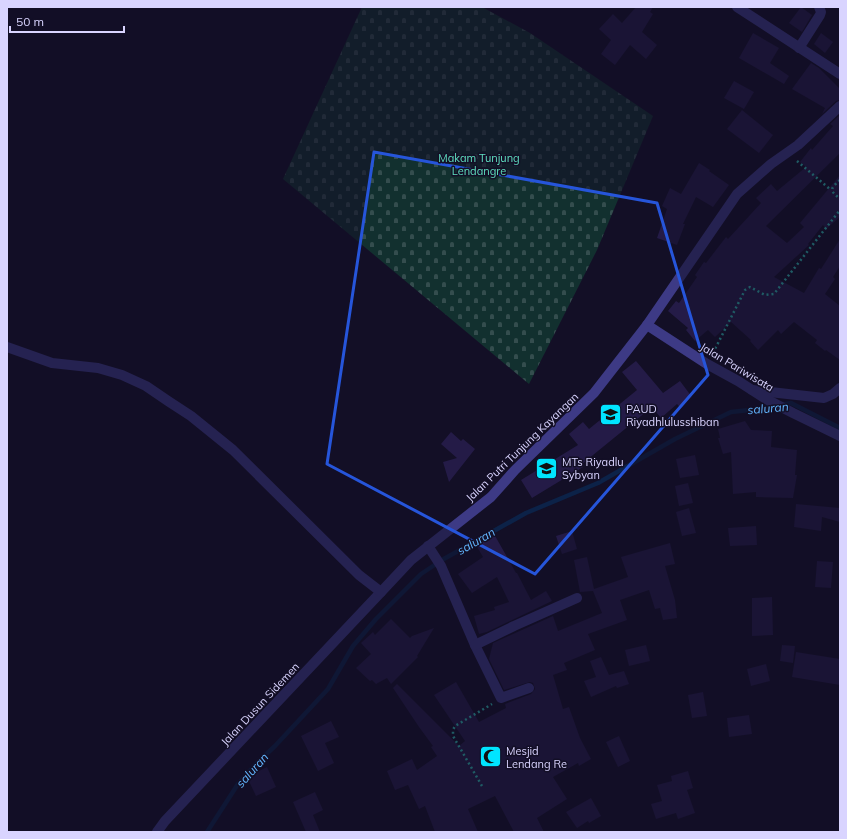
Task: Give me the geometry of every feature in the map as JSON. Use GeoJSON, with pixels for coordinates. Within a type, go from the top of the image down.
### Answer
{"type":"FeatureCollection","features":[{"type":"Feature","properties":{"kind":"street"},"geometry":{"type":"LineString","coordinates":[[737,7],[840,74]]}},
{"type":"Feature","properties":{"kind":"street"},"geometry":{"type":"LineString","coordinates":[[799,48],[820,15],[821,12],[819,7]]}},
{"type":"Feature","properties":{"kind":"street","name":"Jalan Putri Tunjung Kayangan"},"geometry":{"type":"LineString","coordinates":[[381,592],[411,560],[430,549],[487,500],[515,470],[594,393],[647,325],[737,194],[771,164],[798,145],[840,106]]}},
{"type":"Feature","properties":{"kind":"street","name":"Jalan Pariwisata"},"geometry":{"type":"LineString","coordinates":[[647,325],[707,364],[778,405],[840,436]]}},
{"type":"Feature","properties":{"kind":"street"},"geometry":{"type":"LineString","coordinates":[[7,347],[52,362],[98,368],[122,375],[146,386],[191,416],[233,450],[359,575],[381,592]]}},
{"type":"Feature","properties":{"kind":"street"},"geometry":{"type":"LineString","coordinates":[[752,390],[824,398],[833,394],[840,388]]}},
{"type":"Feature","properties":{"kind":"street"},"geometry":{"type":"LineString","coordinates":[[430,549],[441,566],[475,645],[501,698],[529,688]]}},
{"type":"Feature","properties":{"kind":"street","name":"Jalan Dusun Sidemen"},"geometry":{"type":"LineString","coordinates":[[157,832],[165,821],[381,592]]}},
{"type":"Feature","properties":{"kind":"street"},"geometry":{"type":"LineString","coordinates":[[475,645],[578,598]]}},
{"type":"Feature","properties":{"kind":"path"},"geometry":{"type":"LineString","coordinates":[[789,152],[800,164],[840,199]]}},
{"type":"Feature","properties":{"kind":"path"},"geometry":{"type":"LineString","coordinates":[[831,190],[832,187],[840,180]]}},
{"type":"Feature","properties":{"kind":"path"},"geometry":{"type":"LineString","coordinates":[[707,364],[746,290],[750,287],[765,295],[774,294],[840,210]]}},
{"type":"Feature","properties":{"kind":"path"},"geometry":{"type":"LineString","coordinates":[[482,786],[453,736],[453,730],[456,725],[501,698]]}},
{"type":"Feature","properties":{"kind":"highlighted area"},"geometry":{"type":"Polygon","coordinates":[[[374,152],[657,203],[708,375],[535,574],[327,464],[374,152]]]}},
{"type":"Feature","properties":{"kind":"green space","name":"Makam Tunjung Lendangre"},"geometry":{"type":"Polygon","coordinates":[[[362,7],[482,7],[530,33],[653,116],[597,250],[529,384],[283,179],[362,7]]]}},
{"type":"Feature","properties":{"kind":"building"},"geometry":{"type":"Polygon","coordinates":[[[636,7],[653,7],[650,12],[653,14],[642,32],[657,45],[646,59],[630,45],[615,65],[601,54],[611,40],[599,29],[613,14],[622,23],[636,7]]]}},
{"type":"Feature","properties":{"kind":"building"},"geometry":{"type":"Polygon","coordinates":[[[801,7],[812,15],[802,32],[789,23],[801,7]]]}},
{"type":"Feature","properties":{"kind":"building"},"geometry":{"type":"Polygon","coordinates":[[[753,33],[779,48],[770,63],[789,76],[784,84],[739,58],[753,33]]]}},
{"type":"Feature","properties":{"kind":"building"},"geometry":{"type":"Polygon","coordinates":[[[821,33],[833,42],[825,53],[814,44],[821,33]]]}},
{"type":"Feature","properties":{"kind":"building"},"geometry":{"type":"Polygon","coordinates":[[[811,63],[819,68],[840,89],[840,100],[836,101],[822,114],[825,108],[792,89],[811,63]]]}},
{"type":"Feature","properties":{"kind":"building"},"geometry":{"type":"Polygon","coordinates":[[[734,81],[754,92],[744,109],[724,98],[734,81]]]}},
{"type":"Feature","properties":{"kind":"building"},"geometry":{"type":"Polygon","coordinates":[[[742,110],[773,135],[759,153],[727,129],[742,110]]]}},
{"type":"Feature","properties":{"kind":"building"},"geometry":{"type":"Polygon","coordinates":[[[840,115],[840,153],[766,226],[787,243],[804,227],[800,223],[840,175],[840,217],[826,229],[823,225],[808,244],[809,245],[774,277],[804,293],[819,268],[821,269],[840,239],[840,266],[833,277],[835,279],[825,294],[840,306],[840,360],[815,343],[817,340],[794,322],[781,334],[778,330],[758,350],[750,341],[751,340],[731,322],[715,337],[708,330],[695,341],[686,330],[688,328],[668,311],[676,301],[679,303],[697,277],[695,275],[704,262],[706,263],[726,237],[728,239],[761,203],[756,198],[771,184],[777,191],[806,167],[800,162],[811,148],[812,150],[833,126],[830,124],[840,115]]]}},
{"type":"Feature","properties":{"kind":"building"},"geometry":{"type":"Polygon","coordinates":[[[699,163],[729,185],[713,207],[696,197],[683,224],[685,224],[677,245],[657,238],[667,209],[662,206],[670,188],[681,194],[699,163]]]}},
{"type":"Feature","properties":{"kind":"building"},"geometry":{"type":"Polygon","coordinates":[[[636,361],[663,393],[680,381],[692,397],[680,407],[677,404],[661,418],[652,407],[582,464],[583,467],[532,498],[521,480],[578,445],[569,434],[583,422],[589,429],[637,390],[622,372],[636,361]]]}},
{"type":"Feature","properties":{"kind":"building"},"geometry":{"type":"Polygon","coordinates":[[[745,421],[751,430],[772,431],[771,447],[797,450],[795,475],[797,475],[793,498],[756,497],[756,492],[733,494],[731,452],[723,454],[718,438],[720,438],[718,429],[745,421]]]}},
{"type":"Feature","properties":{"kind":"building"},"geometry":{"type":"Polygon","coordinates":[[[451,432],[461,441],[463,439],[475,449],[449,482],[443,462],[457,458],[441,444],[451,432]]]}},
{"type":"Feature","properties":{"kind":"building"},"geometry":{"type":"Polygon","coordinates":[[[695,455],[699,475],[680,478],[676,459],[695,455]]]}},
{"type":"Feature","properties":{"kind":"building"},"geometry":{"type":"Polygon","coordinates":[[[688,483],[693,503],[679,506],[675,486],[688,483]]]}},
{"type":"Feature","properties":{"kind":"building"},"geometry":{"type":"Polygon","coordinates":[[[796,504],[840,508],[840,522],[822,517],[821,531],[794,527],[796,504]]]}},
{"type":"Feature","properties":{"kind":"building"},"geometry":{"type":"Polygon","coordinates":[[[689,508],[696,533],[682,536],[676,512],[689,508]]]}},
{"type":"Feature","properties":{"kind":"building"},"geometry":{"type":"Polygon","coordinates":[[[756,526],[757,545],[730,546],[728,528],[756,526]]]}},
{"type":"Feature","properties":{"kind":"building"},"geometry":{"type":"Polygon","coordinates":[[[572,531],[577,549],[562,554],[556,536],[572,531]]]}},
{"type":"Feature","properties":{"kind":"building"},"geometry":{"type":"Polygon","coordinates":[[[494,534],[531,600],[546,591],[552,601],[487,632],[479,634],[474,616],[495,610],[494,607],[509,602],[497,577],[472,593],[458,574],[483,557],[476,545],[494,534]]]}},
{"type":"Feature","properties":{"kind":"building"},"geometry":{"type":"Polygon","coordinates":[[[670,543],[675,564],[665,566],[675,600],[677,618],[663,620],[660,608],[655,609],[649,590],[620,600],[627,620],[588,634],[595,650],[564,663],[567,670],[553,675],[563,709],[569,707],[580,738],[591,759],[579,766],[578,763],[553,777],[567,799],[537,818],[544,832],[514,832],[495,796],[468,809],[478,832],[435,832],[425,806],[419,809],[408,785],[395,790],[387,771],[412,759],[417,770],[437,756],[431,747],[433,746],[393,688],[397,684],[459,746],[465,741],[434,695],[456,682],[479,722],[506,708],[505,704],[531,694],[535,689],[533,683],[530,682],[504,690],[489,659],[493,643],[553,616],[558,631],[602,613],[593,591],[580,592],[574,560],[587,557],[594,589],[628,577],[621,557],[670,543]]]}},
{"type":"Feature","properties":{"kind":"building"},"geometry":{"type":"Polygon","coordinates":[[[817,561],[833,562],[831,588],[815,587],[817,561]]]}},
{"type":"Feature","properties":{"kind":"building"},"geometry":{"type":"Polygon","coordinates":[[[772,597],[773,635],[752,636],[752,598],[772,597]]]}},
{"type":"Feature","properties":{"kind":"building"},"geometry":{"type":"Polygon","coordinates":[[[391,619],[410,638],[434,628],[417,656],[418,657],[391,684],[387,678],[376,684],[372,680],[370,681],[356,668],[371,654],[361,643],[373,632],[375,635],[391,619]]]}},
{"type":"Feature","properties":{"kind":"building"},"geometry":{"type":"Polygon","coordinates":[[[646,645],[650,661],[629,666],[625,650],[646,645]]]}},
{"type":"Feature","properties":{"kind":"building"},"geometry":{"type":"Polygon","coordinates":[[[782,645],[795,646],[793,663],[780,661],[782,645]]]}},
{"type":"Feature","properties":{"kind":"building"},"geometry":{"type":"Polygon","coordinates":[[[796,652],[840,659],[840,685],[792,677],[796,652]]]}},
{"type":"Feature","properties":{"kind":"building"},"geometry":{"type":"Polygon","coordinates":[[[601,657],[609,675],[624,671],[629,684],[617,688],[616,686],[591,697],[584,681],[596,677],[590,661],[601,657]]]}},
{"type":"Feature","properties":{"kind":"building"},"geometry":{"type":"Polygon","coordinates":[[[766,664],[770,681],[751,686],[747,669],[766,664]]]}},
{"type":"Feature","properties":{"kind":"building"},"geometry":{"type":"Polygon","coordinates":[[[703,692],[707,716],[692,718],[688,695],[703,692]]]}},
{"type":"Feature","properties":{"kind":"building"},"geometry":{"type":"Polygon","coordinates":[[[749,715],[752,734],[729,737],[727,718],[749,715]]]}},
{"type":"Feature","properties":{"kind":"building"},"geometry":{"type":"Polygon","coordinates":[[[331,721],[339,737],[325,743],[334,763],[318,771],[301,736],[331,721]]]}},
{"type":"Feature","properties":{"kind":"building"},"geometry":{"type":"Polygon","coordinates":[[[619,736],[630,761],[618,767],[606,742],[619,736]]]}},
{"type":"Feature","properties":{"kind":"building"},"geometry":{"type":"Polygon","coordinates":[[[267,767],[276,787],[256,796],[247,777],[267,767]]]}},
{"type":"Feature","properties":{"kind":"building"},"geometry":{"type":"Polygon","coordinates":[[[688,771],[693,788],[687,790],[695,813],[678,819],[676,813],[656,819],[651,804],[662,801],[657,785],[672,781],[671,776],[688,771]]]}},
{"type":"Feature","properties":{"kind":"building"},"geometry":{"type":"Polygon","coordinates":[[[315,792],[323,810],[313,815],[320,832],[306,832],[293,802],[315,792]]]}},
{"type":"Feature","properties":{"kind":"building"},"geometry":{"type":"Polygon","coordinates":[[[591,798],[601,816],[589,823],[588,821],[577,828],[566,812],[591,798]]]}},
{"type":"Feature","properties":{"kind":"waterway","name":"saluran"},"geometry":{"type":"LineString","coordinates":[[781,405],[791,403],[840,428]]}},
{"type":"Feature","properties":{"kind":"waterway","name":"saluran"},"geometry":{"type":"LineString","coordinates":[[207,832],[238,784],[328,689],[353,646],[376,619],[421,574],[442,560],[526,513],[598,483],[675,439],[731,412],[774,406]]}},
{"type":"Feature","properties":{"kind":"place","name":"PAUD Riyadhlulusshiban"},"geometry":{"type":"Point","coordinates":[611,415]}},
{"type":"Feature","properties":{"kind":"place","name":"MTs Riyadlu Sybyan"},"geometry":{"type":"Point","coordinates":[546,468]}},
{"type":"Feature","properties":{"kind":"place","name":"Mesjid Lendang Re"},"geometry":{"type":"Point","coordinates":[490,757]}}]}
